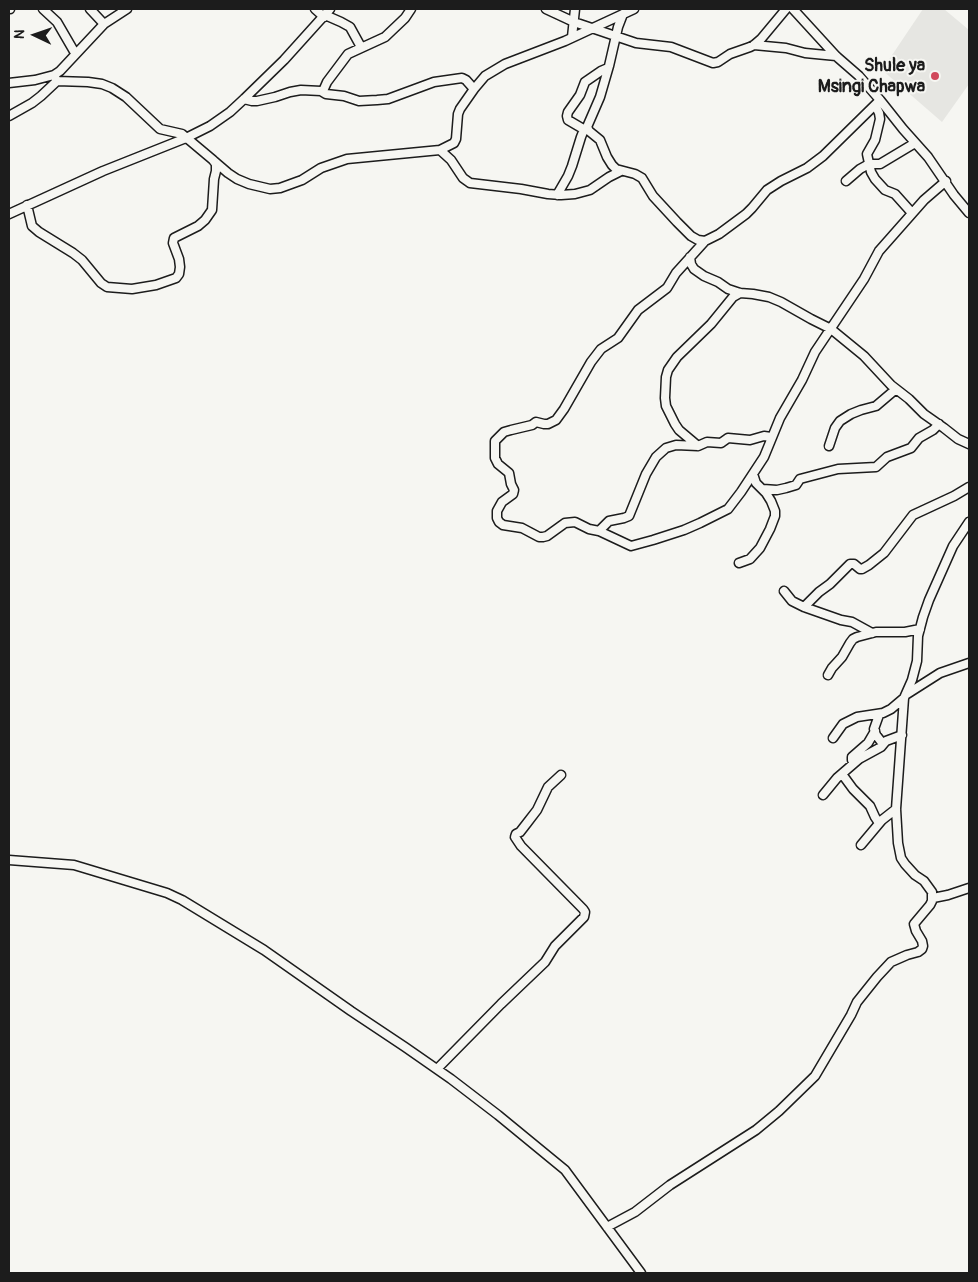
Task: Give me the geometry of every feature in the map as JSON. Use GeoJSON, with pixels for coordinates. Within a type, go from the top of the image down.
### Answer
{"type":"FeatureCollection","features":[{"type":"Feature","properties":{"kind":"street"},"geometry":{"type":"LineString","coordinates":[[43,9],[62,28],[75,54]]}},
{"type":"Feature","properties":{"kind":"street"},"geometry":{"type":"LineString","coordinates":[[90,9],[104,24]]}},
{"type":"Feature","properties":{"kind":"street"},"geometry":{"type":"LineString","coordinates":[[9,116],[41,96],[60,71],[104,24],[127,9]]}},
{"type":"Feature","properties":{"kind":"street"},"geometry":{"type":"LineString","coordinates":[[315,9],[350,27],[361,47]]}},
{"type":"Feature","properties":{"kind":"street"},"geometry":{"type":"LineString","coordinates":[[323,91],[348,54],[385,37],[405,18],[411,9]]}},
{"type":"Feature","properties":{"kind":"street"},"geometry":{"type":"LineString","coordinates":[[546,9],[574,22],[640,44],[671,47],[713,63],[754,45],[786,9]]}},
{"type":"Feature","properties":{"kind":"street"},"geometry":{"type":"LineString","coordinates":[[572,37],[576,9]]}},
{"type":"Feature","properties":{"kind":"street"},"geometry":{"type":"LineString","coordinates":[[9,84],[56,78],[102,84],[126,97],[160,129],[182,134],[237,179],[270,189],[280,188],[302,180],[321,168],[347,159],[440,150],[454,143],[460,109],[485,76],[505,64],[634,9]]}},
{"type":"Feature","properties":{"kind":"street"},"geometry":{"type":"LineString","coordinates":[[793,9],[836,56],[859,76],[877,103],[928,157],[969,213]]}},
{"type":"Feature","properties":{"kind":"street"},"geometry":{"type":"LineString","coordinates":[[9,214],[103,171],[186,138],[210,126],[244,99],[284,60],[326,14]]}},
{"type":"Feature","properties":{"kind":"street"},"geometry":{"type":"LineString","coordinates":[[557,195],[572,166],[581,138],[600,97],[622,14]]}},
{"type":"Feature","properties":{"kind":"street"},"geometry":{"type":"LineString","coordinates":[[754,45],[836,56]]}},
{"type":"Feature","properties":{"kind":"street"},"geometry":{"type":"LineString","coordinates":[[608,68],[585,82],[580,95],[568,112],[568,120],[586,129],[600,140],[612,165],[642,178],[654,196],[677,222],[695,239],[705,241]]}},
{"type":"Feature","properties":{"kind":"street"},"geometry":{"type":"LineString","coordinates":[[244,99],[257,101],[301,90],[323,91],[326,94],[344,96],[359,101],[388,99],[434,82],[462,78],[474,89]]}},
{"type":"Feature","properties":{"kind":"street"},"geometry":{"type":"LineString","coordinates":[[877,103],[880,119],[875,140],[867,154],[871,172],[885,190],[895,194],[912,213]]}},
{"type":"Feature","properties":{"kind":"street"},"geometry":{"type":"LineString","coordinates":[[877,103],[823,156],[807,168],[767,190],[746,214],[719,234],[705,241],[676,273],[667,288],[638,310],[618,338],[601,349],[556,420],[548,424],[536,422],[532,425],[504,432],[494,441],[495,458],[498,464],[510,472],[511,484],[514,490],[513,494],[502,502],[498,510],[497,518],[499,522],[503,525],[522,528],[539,537],[543,537],[565,522],[570,521],[599,531],[631,546],[665,537],[700,524],[728,508],[764,457],[780,418],[802,380],[815,352],[864,279],[879,251],[924,200],[946,181]]}},
{"type":"Feature","properties":{"kind":"street"},"geometry":{"type":"LineString","coordinates":[[846,180],[869,164],[880,164],[915,143]]}},
{"type":"Feature","properties":{"kind":"street"},"geometry":{"type":"LineString","coordinates":[[440,150],[470,183],[557,195],[575,194],[590,190],[621,170]]}},
{"type":"Feature","properties":{"kind":"street"},"geometry":{"type":"LineString","coordinates":[[26,206],[32,226],[82,260],[101,283],[107,287],[142,288],[156,285],[176,278],[179,274],[180,267],[173,243],[174,238],[198,226],[212,210],[216,171],[216,164],[213,160]]}},
{"type":"Feature","properties":{"kind":"street"},"geometry":{"type":"LineString","coordinates":[[690,257],[692,266],[697,272],[728,289],[782,302],[831,329],[864,356],[924,414],[969,445],[969,438]]}},
{"type":"Feature","properties":{"kind":"street"},"geometry":{"type":"LineString","coordinates":[[698,446],[680,430],[668,411],[665,398],[666,377],[668,370],[677,357],[711,324],[733,297],[740,293]]}},
{"type":"Feature","properties":{"kind":"street"},"geometry":{"type":"LineString","coordinates":[[829,446],[835,428],[840,421],[851,414],[876,406],[896,389]]}},
{"type":"Feature","properties":{"kind":"street"},"geometry":{"type":"LineString","coordinates":[[763,488],[776,490],[786,488],[796,485],[800,479],[838,469],[876,468],[888,457],[911,448],[920,438],[939,424]]}},
{"type":"Feature","properties":{"kind":"street"},"geometry":{"type":"LineString","coordinates":[[599,531],[609,521],[629,516],[646,474],[656,457],[666,448],[698,446],[707,442],[721,443],[728,438],[750,440],[764,436],[771,437]]}},
{"type":"Feature","properties":{"kind":"street"},"geometry":{"type":"LineString","coordinates":[[739,563],[752,557],[760,548],[770,529],[775,511],[763,488],[756,483],[753,474]]}},
{"type":"Feature","properties":{"kind":"street"},"geometry":{"type":"LineString","coordinates":[[804,607],[850,564],[854,564],[860,569],[869,565],[884,553],[913,515],[969,487]]}},
{"type":"Feature","properties":{"kind":"street"},"geometry":{"type":"LineString","coordinates":[[607,1227],[636,1212],[670,1186],[756,1130],[779,1111],[815,1076],[865,990],[891,962],[922,949],[922,941],[914,924],[932,901],[932,892],[905,864],[901,858],[898,843],[896,809],[905,696],[917,661],[920,629],[929,600],[953,546],[969,522]]}},
{"type":"Feature","properties":{"kind":"street"},"geometry":{"type":"LineString","coordinates":[[784,591],[792,601],[804,607],[852,622],[872,633]]}},
{"type":"Feature","properties":{"kind":"street"},"geometry":{"type":"LineString","coordinates":[[828,675],[853,639],[872,633],[905,632],[920,629]]}},
{"type":"Feature","properties":{"kind":"street"},"geometry":{"type":"LineString","coordinates":[[833,738],[843,724],[849,720],[857,717],[878,715],[891,709],[905,696],[940,672],[969,663]]}},
{"type":"Feature","properties":{"kind":"street"},"geometry":{"type":"LineString","coordinates":[[854,763],[852,757],[868,743],[875,730],[878,715]]}},
{"type":"Feature","properties":{"kind":"street"},"geometry":{"type":"LineString","coordinates":[[875,730],[883,744]]}},
{"type":"Feature","properties":{"kind":"street"},"geometry":{"type":"LineString","coordinates":[[823,795],[854,763],[892,738],[902,735]]}},
{"type":"Feature","properties":{"kind":"street"},"geometry":{"type":"LineString","coordinates":[[842,774],[870,806],[880,823]]}},
{"type":"Feature","properties":{"kind":"street"},"geometry":{"type":"LineString","coordinates":[[438,1069],[545,962],[554,946],[584,917],[585,912],[583,909],[526,851],[515,837],[536,810],[548,787],[561,775]]}},
{"type":"Feature","properties":{"kind":"street"},"geometry":{"type":"LineString","coordinates":[[861,845],[880,823],[896,809]]}},
{"type":"Feature","properties":{"kind":"street"},"geometry":{"type":"LineString","coordinates":[[9,860],[74,865],[167,893],[182,900],[264,950],[438,1069],[565,1170],[641,1273]]}},
{"type":"Feature","properties":{"kind":"street"},"geometry":{"type":"LineString","coordinates":[[933,898],[969,888]]}},
{"type":"Feature","properties":{"kind":"shaded area"},"geometry":{"type":"Polygon","coordinates":[[[923,9],[944,9],[969,30],[969,84],[942,122],[882,70],[923,9]]]}},
{"type":"Feature","properties":{"kind":"place","name":"Shule ya Msingi Chapwa"},"geometry":{"type":"Point","coordinates":[935,76]}}]}
